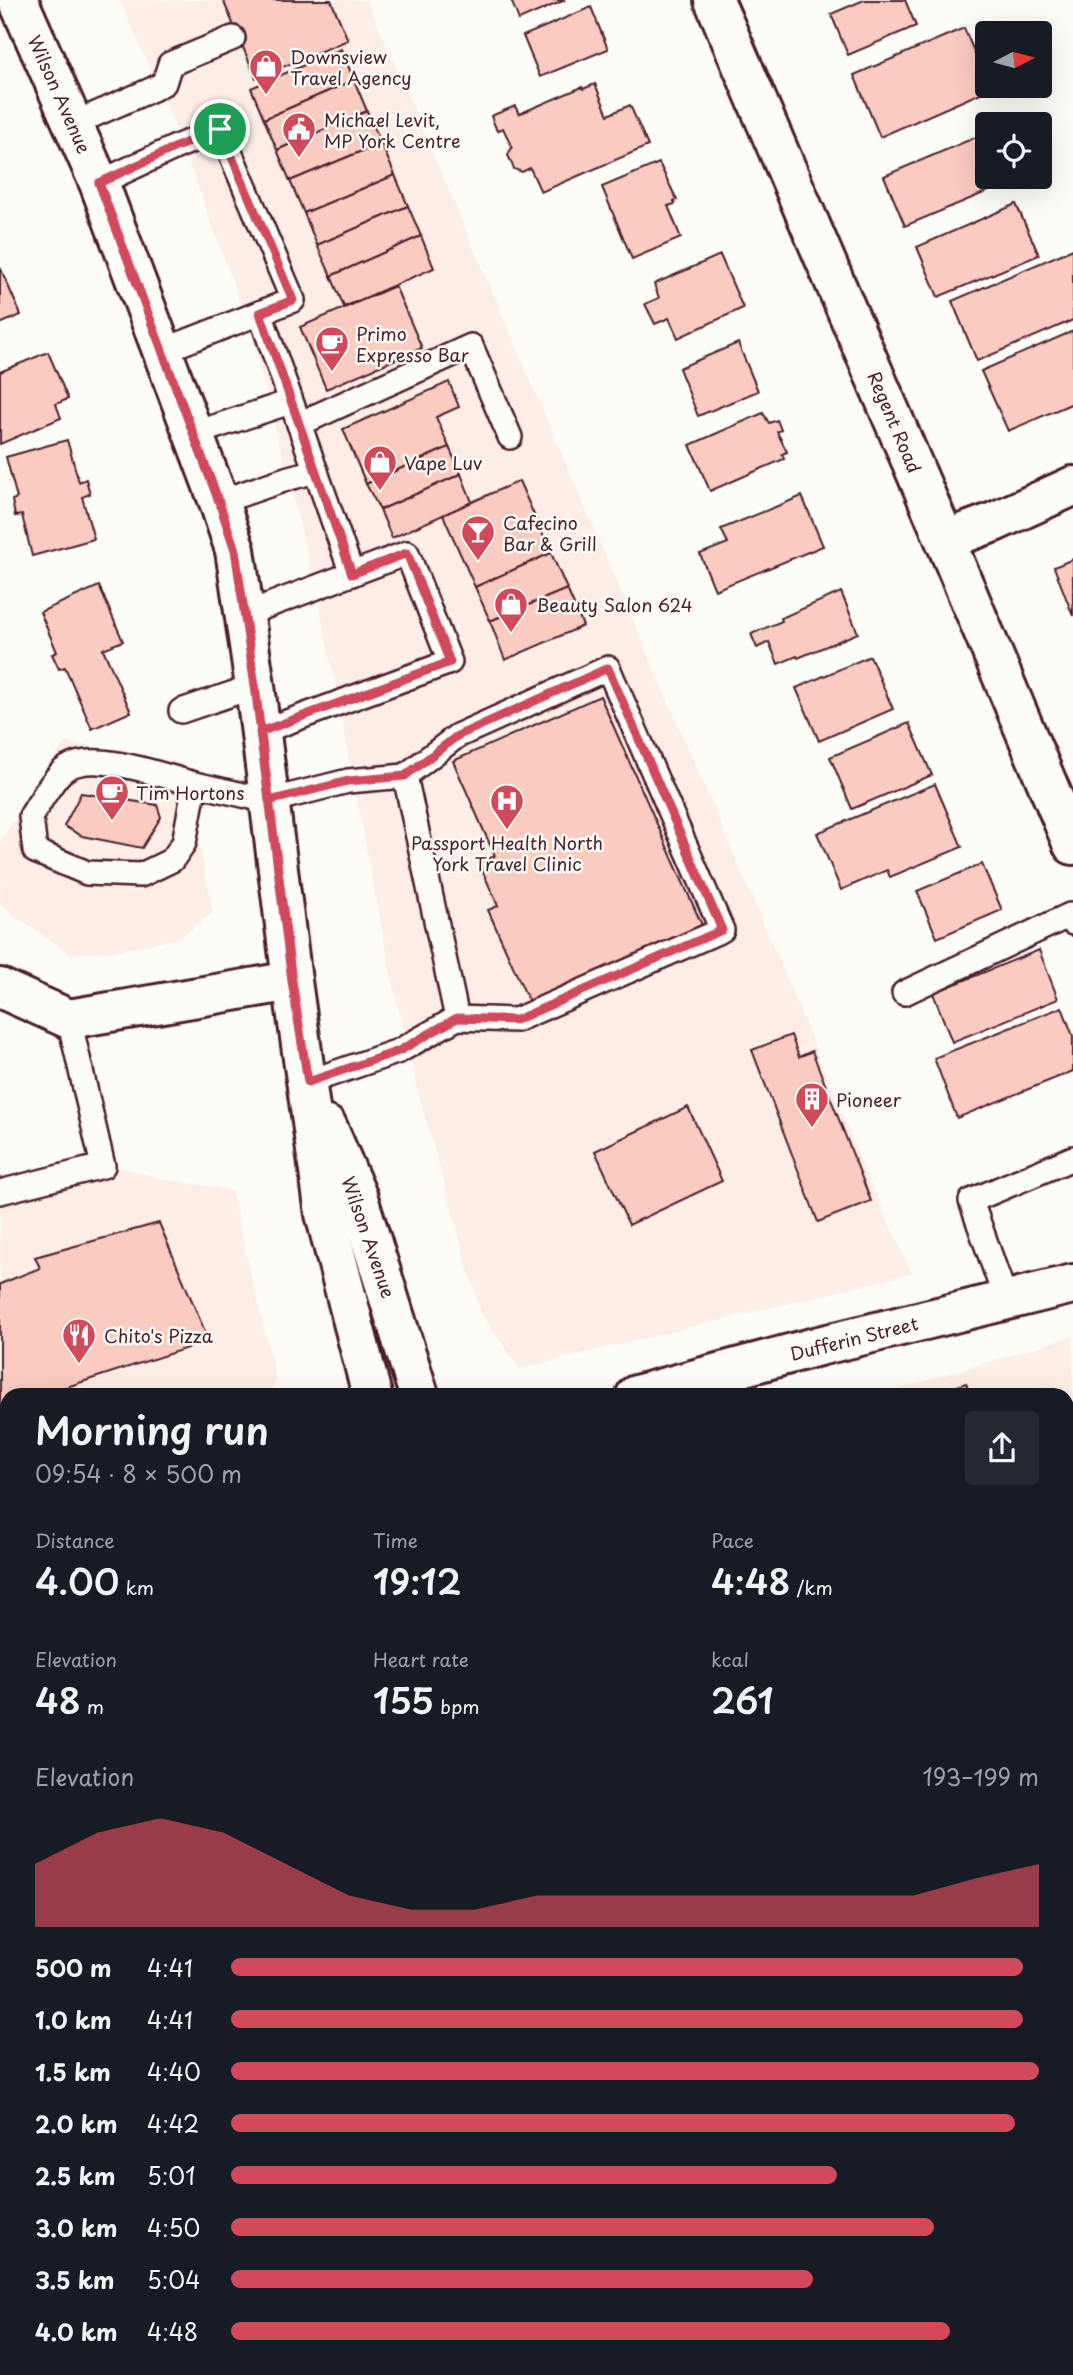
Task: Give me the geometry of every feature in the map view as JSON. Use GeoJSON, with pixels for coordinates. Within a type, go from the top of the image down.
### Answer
{"type":"FeatureCollection","features":[{"type":"Feature","properties":{"kind":"main road","name":"Wilson Avenue"},"geometry":{"type":"LineString","coordinates":[[18,0],[99,183],[235,550],[326,1214],[370,1388]]}},
{"type":"Feature","properties":{"kind":"main road","name":"Regent Road"},"geometry":{"type":"LineString","coordinates":[[714,0],[1073,845]]}},
{"type":"Feature","properties":{"kind":"main road"},"geometry":{"type":"LineString","coordinates":[[945,540],[1073,486]]}},
{"type":"Feature","properties":{"kind":"main road"},"geometry":{"type":"LineString","coordinates":[[0,988],[69,1019],[292,981]]}},
{"type":"Feature","properties":{"kind":"main road","name":"Wilson Avenue"},"geometry":{"type":"LineString","coordinates":[[308,1082],[358,1198],[417,1388]]}},
{"type":"Feature","properties":{"kind":"main road","name":"Dufferin Street"},"geometry":{"type":"LineString","coordinates":[[689,1388],[735,1382],[1006,1300],[1073,1284]]}},
{"type":"Feature","properties":{"kind":"lane"},"geometry":{"type":"LineString","coordinates":[[73,124],[153,89],[164,83],[170,64],[233,38]]}},
{"type":"Feature","properties":{"kind":"lane"},"geometry":{"type":"LineString","coordinates":[[99,183],[220,129],[293,300],[162,351]]}},
{"type":"Feature","properties":{"kind":"lane"},"geometry":{"type":"LineString","coordinates":[[260,313],[352,574]]}},
{"type":"Feature","properties":{"kind":"lane"},"geometry":{"type":"LineString","coordinates":[[299,424],[471,346],[510,437]]}},
{"type":"Feature","properties":{"kind":"lane"},"geometry":{"type":"LineString","coordinates":[[193,434],[290,402]]}},
{"type":"Feature","properties":{"kind":"lane"},"geometry":{"type":"LineString","coordinates":[[219,502],[316,471]]}},
{"type":"Feature","properties":{"kind":"lane"},"geometry":{"type":"LineString","coordinates":[[243,615],[407,553],[450,662],[260,732]]}},
{"type":"Feature","properties":{"kind":"lane"},"geometry":{"type":"LineString","coordinates":[[195,784],[184,843],[172,860],[142,874],[87,873],[35,851],[31,816],[64,769],[83,760],[105,761],[269,801],[348,781],[405,776],[457,736],[608,668],[722,930],[516,1020],[457,1018],[399,1051],[308,1082]]}},
{"type":"Feature","properties":{"kind":"lane"},"geometry":{"type":"LineString","coordinates":[[181,711],[255,686]]}},
{"type":"Feature","properties":{"kind":"lane"},"geometry":{"type":"LineString","coordinates":[[405,776],[457,1018]]}},
{"type":"Feature","properties":{"kind":"lane"},"geometry":{"type":"LineString","coordinates":[[904,993],[1072,917]]}},
{"type":"Feature","properties":{"kind":"lane"},"geometry":{"type":"LineString","coordinates":[[0,1192],[103,1166],[69,1019]]}},
{"type":"Feature","properties":{"kind":"lane"},"geometry":{"type":"LineString","coordinates":[[1006,1300],[971,1201],[1073,1158]]}},
{"type":"Feature","properties":{"kind":"shaded area"},"geometry":{"type":"Polygon","coordinates":[[[120,0],[367,0],[776,953],[872,1187],[912,1273],[520,1369],[481,1313],[420,1099],[390,971],[317,592],[250,329],[180,138],[120,0]]]}},
{"type":"Feature","properties":{"kind":"shaded area"},"geometry":{"type":"Polygon","coordinates":[[[65,742],[183,763],[213,912],[179,938],[111,952],[70,954],[0,905],[0,841],[65,742]]]}},
{"type":"Feature","properties":{"kind":"shaded area"},"geometry":{"type":"Polygon","coordinates":[[[80,1156],[162,1179],[231,1190],[276,1380],[273,1388],[0,1388],[0,1180],[80,1156]]]}},
{"type":"Feature","properties":{"kind":"shaded area"},"geometry":{"type":"Polygon","coordinates":[[[1073,1336],[1073,1388],[902,1388],[1073,1336]]]}},
{"type":"Feature","properties":{"kind":"building"},"geometry":{"type":"Polygon","coordinates":[[[223,0],[331,0],[348,40],[256,78],[223,0]]]}},
{"type":"Feature","properties":{"kind":"building"},"geometry":{"type":"Polygon","coordinates":[[[511,0],[565,0],[519,20],[511,0]]]}},
{"type":"Feature","properties":{"kind":"building"},"geometry":{"type":"Polygon","coordinates":[[[864,0],[905,0],[916,26],[848,55],[831,14],[864,0]]]}},
{"type":"Feature","properties":{"kind":"building"},"geometry":{"type":"Polygon","coordinates":[[[591,7],[608,49],[540,77],[523,36],[591,7]]]}},
{"type":"Feature","properties":{"kind":"building"},"geometry":{"type":"Polygon","coordinates":[[[964,28],[975,54],[975,96],[880,137],[854,75],[964,28]]]}},
{"type":"Feature","properties":{"kind":"building"},"geometry":{"type":"Polygon","coordinates":[[[341,49],[354,80],[264,119],[251,88],[341,49]]]}},
{"type":"Feature","properties":{"kind":"building"},"geometry":{"type":"Polygon","coordinates":[[[354,80],[367,111],[277,150],[264,119],[354,80]]]}},
{"type":"Feature","properties":{"kind":"building"},"geometry":{"type":"Polygon","coordinates":[[[595,84],[608,115],[630,105],[648,146],[541,192],[530,168],[522,172],[514,169],[508,155],[512,147],[503,128],[497,131],[491,116],[515,106],[519,114],[595,84]]]}},
{"type":"Feature","properties":{"kind":"building"},"geometry":{"type":"Polygon","coordinates":[[[367,111],[381,143],[290,181],[277,150],[367,111]]]}},
{"type":"Feature","properties":{"kind":"building"},"geometry":{"type":"Polygon","coordinates":[[[975,138],[975,189],[993,189],[905,226],[884,176],[975,138]]]}},
{"type":"Feature","properties":{"kind":"building"},"geometry":{"type":"Polygon","coordinates":[[[381,143],[395,175],[304,213],[290,181],[381,143]]]}},
{"type":"Feature","properties":{"kind":"building"},"geometry":{"type":"Polygon","coordinates":[[[659,163],[677,200],[674,201],[675,204],[668,206],[681,238],[632,259],[602,187],[659,163]]]}},
{"type":"Feature","properties":{"kind":"building"},"geometry":{"type":"Polygon","coordinates":[[[395,175],[408,206],[317,245],[304,213],[395,175]]]}},
{"type":"Feature","properties":{"kind":"building"},"geometry":{"type":"Polygon","coordinates":[[[1016,204],[1039,255],[938,297],[917,247],[1016,204]]]}},
{"type":"Feature","properties":{"kind":"building"},"geometry":{"type":"Polygon","coordinates":[[[408,206],[421,236],[331,276],[317,245],[408,206]]]}},
{"type":"Feature","properties":{"kind":"building"},"geometry":{"type":"Polygon","coordinates":[[[421,236],[434,268],[344,307],[331,276],[421,236]]]}},
{"type":"Feature","properties":{"kind":"building"},"geometry":{"type":"Polygon","coordinates":[[[1073,249],[1073,320],[977,361],[952,301],[1073,249]]]}},
{"type":"Feature","properties":{"kind":"building"},"geometry":{"type":"Polygon","coordinates":[[[720,255],[743,308],[678,338],[669,318],[655,324],[645,304],[659,298],[654,284],[720,255]]]}},
{"type":"Feature","properties":{"kind":"building"},"geometry":{"type":"Polygon","coordinates":[[[0,267],[21,315],[0,324],[0,267]]]}},
{"type":"Feature","properties":{"kind":"building"},"geometry":{"type":"Polygon","coordinates":[[[395,286],[422,348],[326,389],[300,327],[395,286]]]}},
{"type":"Feature","properties":{"kind":"building"},"geometry":{"type":"Polygon","coordinates":[[[1073,331],[1073,403],[1008,431],[981,371],[1073,331]]]}},
{"type":"Feature","properties":{"kind":"building"},"geometry":{"type":"Polygon","coordinates":[[[738,343],[758,391],[698,416],[679,368],[738,343]]]}},
{"type":"Feature","properties":{"kind":"building"},"geometry":{"type":"Polygon","coordinates":[[[48,352],[68,399],[56,404],[61,418],[0,444],[0,372],[48,352]]]}},
{"type":"Feature","properties":{"kind":"building"},"geometry":{"type":"Polygon","coordinates":[[[449,382],[459,407],[436,417],[449,447],[366,484],[343,429],[449,382]]]}},
{"type":"Feature","properties":{"kind":"building"},"geometry":{"type":"Polygon","coordinates":[[[763,413],[769,423],[777,420],[781,430],[777,432],[787,452],[782,454],[784,459],[710,491],[690,445],[763,413]]]}},
{"type":"Feature","properties":{"kind":"building"},"geometry":{"type":"Polygon","coordinates":[[[67,440],[79,482],[86,479],[90,494],[82,497],[94,539],[32,556],[22,515],[15,516],[12,500],[17,498],[6,457],[67,440]]]}},
{"type":"Feature","properties":{"kind":"building"},"geometry":{"type":"Polygon","coordinates":[[[449,447],[461,474],[380,510],[366,484],[449,447]]]}},
{"type":"Feature","properties":{"kind":"building"},"geometry":{"type":"Polygon","coordinates":[[[461,474],[472,502],[392,538],[380,510],[461,474]]]}},
{"type":"Feature","properties":{"kind":"building"},"geometry":{"type":"Polygon","coordinates":[[[519,481],[551,553],[475,587],[443,515],[519,481]]]}},
{"type":"Feature","properties":{"kind":"building"},"geometry":{"type":"Polygon","coordinates":[[[802,496],[823,546],[715,590],[700,554],[728,543],[721,529],[802,496]]]}},
{"type":"Feature","properties":{"kind":"building"},"geometry":{"type":"Polygon","coordinates":[[[551,553],[567,589],[490,621],[475,587],[551,553]]]}},
{"type":"Feature","properties":{"kind":"building"},"geometry":{"type":"Polygon","coordinates":[[[1073,559],[1073,616],[1054,567],[1073,559]]]}},
{"type":"Feature","properties":{"kind":"building"},"geometry":{"type":"Polygon","coordinates":[[[99,586],[123,641],[103,649],[131,712],[92,729],[65,667],[59,669],[52,654],[57,652],[40,612],[99,586]]]}},
{"type":"Feature","properties":{"kind":"building"},"geometry":{"type":"Polygon","coordinates":[[[567,589],[583,626],[505,660],[490,621],[567,589]]]}},
{"type":"Feature","properties":{"kind":"building"},"geometry":{"type":"Polygon","coordinates":[[[841,592],[858,633],[778,664],[769,642],[757,648],[751,634],[841,592]]]}},
{"type":"Feature","properties":{"kind":"building"},"geometry":{"type":"Polygon","coordinates":[[[870,656],[893,709],[819,741],[796,688],[870,656]]]}},
{"type":"Feature","properties":{"kind":"building"},"geometry":{"type":"Polygon","coordinates":[[[600,696],[702,925],[529,1002],[488,910],[498,906],[479,863],[495,856],[453,761],[600,696]]]}},
{"type":"Feature","properties":{"kind":"building"},"geometry":{"type":"Polygon","coordinates":[[[909,723],[932,775],[852,809],[830,757],[909,723]]]}},
{"type":"Feature","properties":{"kind":"building"},"geometry":{"type":"Polygon","coordinates":[[[935,784],[962,847],[890,877],[887,870],[841,890],[817,833],[935,784]]]}},
{"type":"Feature","properties":{"kind":"building","name":"Tim Hortons"},"geometry":{"type":"Polygon","coordinates":[[[81,793],[157,805],[161,817],[142,848],[82,836],[64,826],[81,793]]]}},
{"type":"Feature","properties":{"kind":"building"},"geometry":{"type":"Polygon","coordinates":[[[982,864],[1002,910],[937,938],[917,891],[982,864]]]}},
{"type":"Feature","properties":{"kind":"building"},"geometry":{"type":"Polygon","coordinates":[[[1039,950],[1058,999],[952,1042],[933,993],[1039,950]]]}},
{"type":"Feature","properties":{"kind":"building"},"geometry":{"type":"Polygon","coordinates":[[[1062,1007],[1073,1036],[1073,1071],[957,1118],[934,1058],[1062,1007]]]}},
{"type":"Feature","properties":{"kind":"building","name":"Pioneer"},"geometry":{"type":"Polygon","coordinates":[[[791,1035],[799,1057],[812,1051],[871,1201],[818,1222],[752,1050],[791,1035]]]}},
{"type":"Feature","properties":{"kind":"building"},"geometry":{"type":"Polygon","coordinates":[[[688,1107],[722,1181],[629,1225],[595,1151],[688,1107]]]}},
{"type":"Feature","properties":{"kind":"building"},"geometry":{"type":"Polygon","coordinates":[[[159,1223],[209,1341],[64,1388],[0,1388],[0,1284],[40,1268],[35,1257],[159,1223]]]}},
{"type":"Feature","properties":{"kind":"building"},"geometry":{"type":"Polygon","coordinates":[[[966,1383],[968,1388],[952,1388],[966,1383]]]}},
{"type":"Feature","properties":{"kind":"place","name":"Downsview Travel Agency"},"geometry":{"type":"Point","coordinates":[266,96]}},
{"type":"Feature","properties":{"kind":"place","name":"Michael Levit, MP York Centre"},"geometry":{"type":"Point","coordinates":[299,159]}},
{"type":"Feature","properties":{"kind":"place","name":"Primo Expresso Bar"},"geometry":{"type":"Point","coordinates":[332,373]}},
{"type":"Feature","properties":{"kind":"place","name":"Vape Luv"},"geometry":{"type":"Point","coordinates":[380,492]}},
{"type":"Feature","properties":{"kind":"place","name":"Cafecino Bar & Grill"},"geometry":{"type":"Point","coordinates":[478,562]}},
{"type":"Feature","properties":{"kind":"place","name":"Beauty Salon 624"},"geometry":{"type":"Point","coordinates":[511,634]}},
{"type":"Feature","properties":{"kind":"place","name":"Tim Hortons"},"geometry":{"type":"Point","coordinates":[112,822]}},
{"type":"Feature","properties":{"kind":"place","name":"Passport Health North York Travel Clinic"},"geometry":{"type":"Point","coordinates":[507,831]}},
{"type":"Feature","properties":{"kind":"place","name":"Pioneer"},"geometry":{"type":"Point","coordinates":[812,1129]}},
{"type":"Feature","properties":{"kind":"place","name":"Chito's Pizza"},"geometry":{"type":"Point","coordinates":[79,1365]}},
{"type":"Feature","properties":{"kind":"route"},"geometry":{"type":"LineString","coordinates":[[220,129],[293,300],[260,313],[352,574],[407,553],[450,662],[260,732],[269,801],[348,781],[405,776],[457,736],[608,668],[722,930],[516,1020],[457,1018],[399,1051],[308,1082],[292,981],[235,550],[99,183],[220,129]]}}]}
